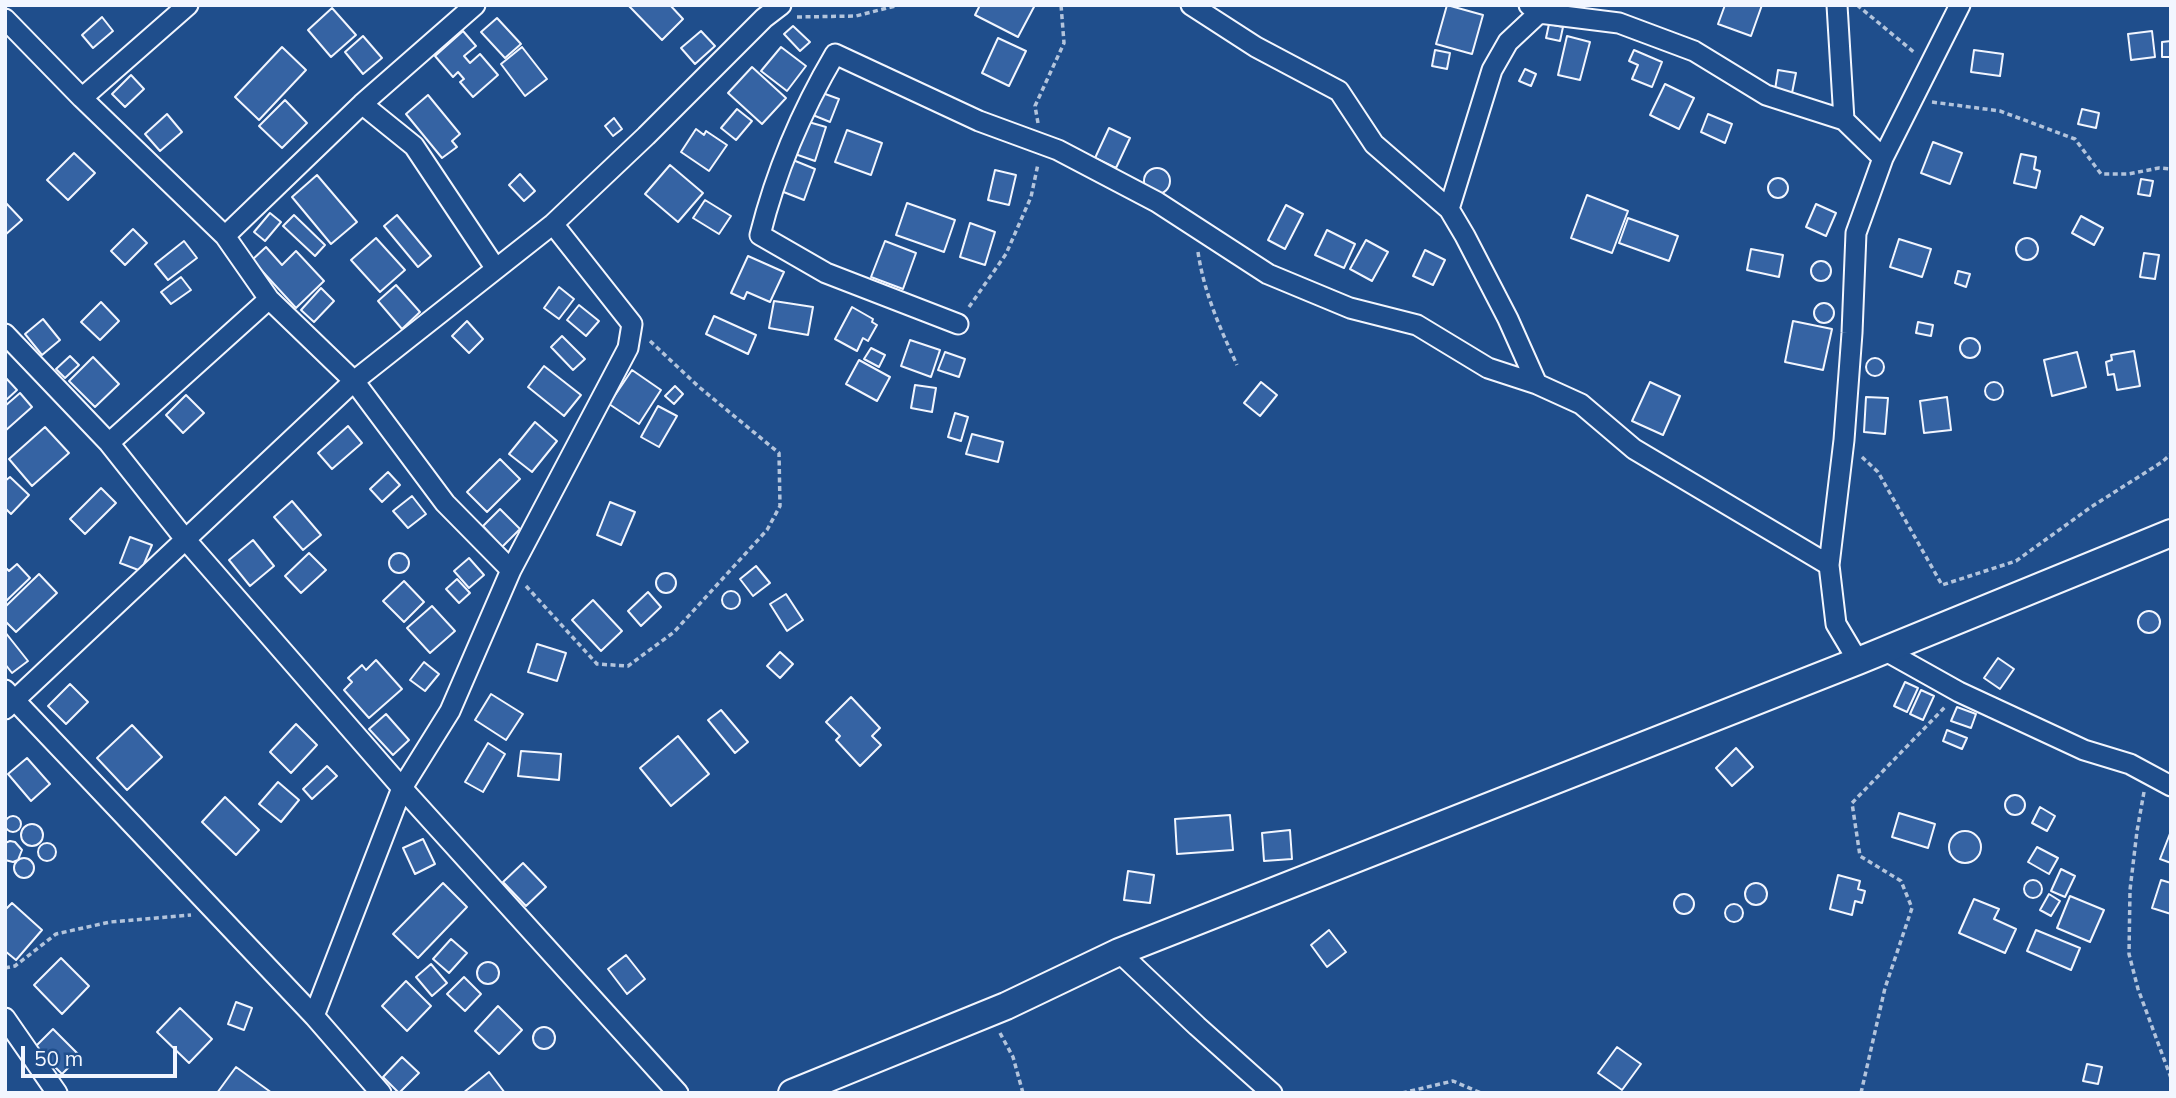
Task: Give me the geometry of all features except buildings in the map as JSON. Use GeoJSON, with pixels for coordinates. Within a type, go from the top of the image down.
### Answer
{"type":"FeatureCollection","features":[{"type":"Feature","properties":{"kind":"main road"},"geometry":{"type":"LineString","coordinates":[[792,1093],[990,1012],[1119,952],[1858,661],[2171,533]]}},
{"type":"Feature","properties":{"kind":"street"},"geometry":{"type":"LineString","coordinates":[[82,98],[188,5]]}},
{"type":"Feature","properties":{"kind":"street"},"geometry":{"type":"LineString","coordinates":[[225,236],[362,104],[475,5]]}},
{"type":"Feature","properties":{"kind":"street"},"geometry":{"type":"LineString","coordinates":[[381,1093],[218,913],[9,700],[354,381],[553,224],[780,5]]}},
{"type":"Feature","properties":{"kind":"street"},"geometry":{"type":"LineString","coordinates":[[1191,5],[1256,47],[1339,91],[1374,144],[1449,209],[1508,320],[1537,384]]}},
{"type":"Feature","properties":{"kind":"street"},"geometry":{"type":"LineString","coordinates":[[1837,5],[1844,120]]}},
{"type":"Feature","properties":{"kind":"street"},"geometry":{"type":"LineString","coordinates":[[1858,661],[1836,624],[1829,565],[1844,440],[1856,233],[1882,158],[1960,5]]}},
{"type":"Feature","properties":{"kind":"street"},"geometry":{"type":"LineString","coordinates":[[1449,209],[1492,70],[1508,42],[1534,9],[1619,23],[1694,51],[1766,95],[1844,120],[1882,158]]}},
{"type":"Feature","properties":{"kind":"street"},"geometry":{"type":"LineString","coordinates":[[5,19],[82,98],[225,236],[269,299],[354,381],[445,503],[510,570]]}},
{"type":"Feature","properties":{"kind":"street"},"geometry":{"type":"LineString","coordinates":[[958,324],[826,273],[760,234],[770,194],[812,93],[835,54],[979,121],[1058,150],[1157,202],[1268,274],[1350,308],[1417,325],[1488,368],[1537,384],[1581,404],[1634,449],[1829,565]]}},
{"type":"Feature","properties":{"kind":"street"},"geometry":{"type":"LineString","coordinates":[[362,104],[414,146],[496,269]]}},
{"type":"Feature","properties":{"kind":"street"},"geometry":{"type":"LineString","coordinates":[[314,1016],[402,788],[450,711],[510,570],[628,348],[632,324],[553,224]]}},
{"type":"Feature","properties":{"kind":"street"},"geometry":{"type":"LineString","coordinates":[[109,443],[269,299]]}},
{"type":"Feature","properties":{"kind":"street"},"geometry":{"type":"LineString","coordinates":[[5,334],[109,443],[185,538],[402,788],[678,1093]]}},
{"type":"Feature","properties":{"kind":"street"},"geometry":{"type":"LineString","coordinates":[[1884,650],[1959,692],[2084,750],[2130,764],[2171,786]]}},
{"type":"Feature","properties":{"kind":"street"},"geometry":{"type":"LineString","coordinates":[[1119,952],[1272,1093]]}},
{"type":"Feature","properties":{"kind":"street"},"geometry":{"type":"LineString","coordinates":[[5,1018],[57,1093]]}},
{"type":"Feature","properties":{"kind":"path"},"geometry":{"type":"LineString","coordinates":[[764,18],[856,16],[899,5]]}},
{"type":"Feature","properties":{"kind":"path"},"geometry":{"type":"LineString","coordinates":[[958,324],[1006,254],[1031,197],[1042,144],[1035,106],[1063,43],[1061,5]]}},
{"type":"Feature","properties":{"kind":"path"},"geometry":{"type":"LineString","coordinates":[[1857,5],[1930,65]]}},
{"type":"Feature","properties":{"kind":"path"},"geometry":{"type":"LineString","coordinates":[[1913,100],[2000,111],[2076,139],[2101,174],[2171,169]]}},
{"type":"Feature","properties":{"kind":"path"},"geometry":{"type":"LineString","coordinates":[[1194,226],[1202,279],[1237,365]]}},
{"type":"Feature","properties":{"kind":"path"},"geometry":{"type":"LineString","coordinates":[[510,570],[597,664],[628,666],[674,632],[767,530],[780,506],[779,453],[699,387],[632,324]]}},
{"type":"Feature","properties":{"kind":"path"},"geometry":{"type":"LineString","coordinates":[[1844,440],[1878,472],[1942,585],[2016,561],[2171,454]]}},
{"type":"Feature","properties":{"kind":"path"},"geometry":{"type":"LineString","coordinates":[[1861,1093],[1885,988],[1912,908],[1902,881],[1860,856],[1852,803],[1959,692]]}},
{"type":"Feature","properties":{"kind":"path"},"geometry":{"type":"LineString","coordinates":[[2147,773],[2130,890],[2129,954],[2138,989],[2171,1078]]}},
{"type":"Feature","properties":{"kind":"path"},"geometry":{"type":"LineString","coordinates":[[5,968],[15,966],[56,934],[110,922],[218,913]]}},
{"type":"Feature","properties":{"kind":"path"},"geometry":{"type":"LineString","coordinates":[[990,1012],[1013,1057],[1023,1093]]}},
{"type":"Feature","properties":{"kind":"path"},"geometry":{"type":"LineString","coordinates":[[1402,1093],[1453,1081],[1481,1093]]}}]}
